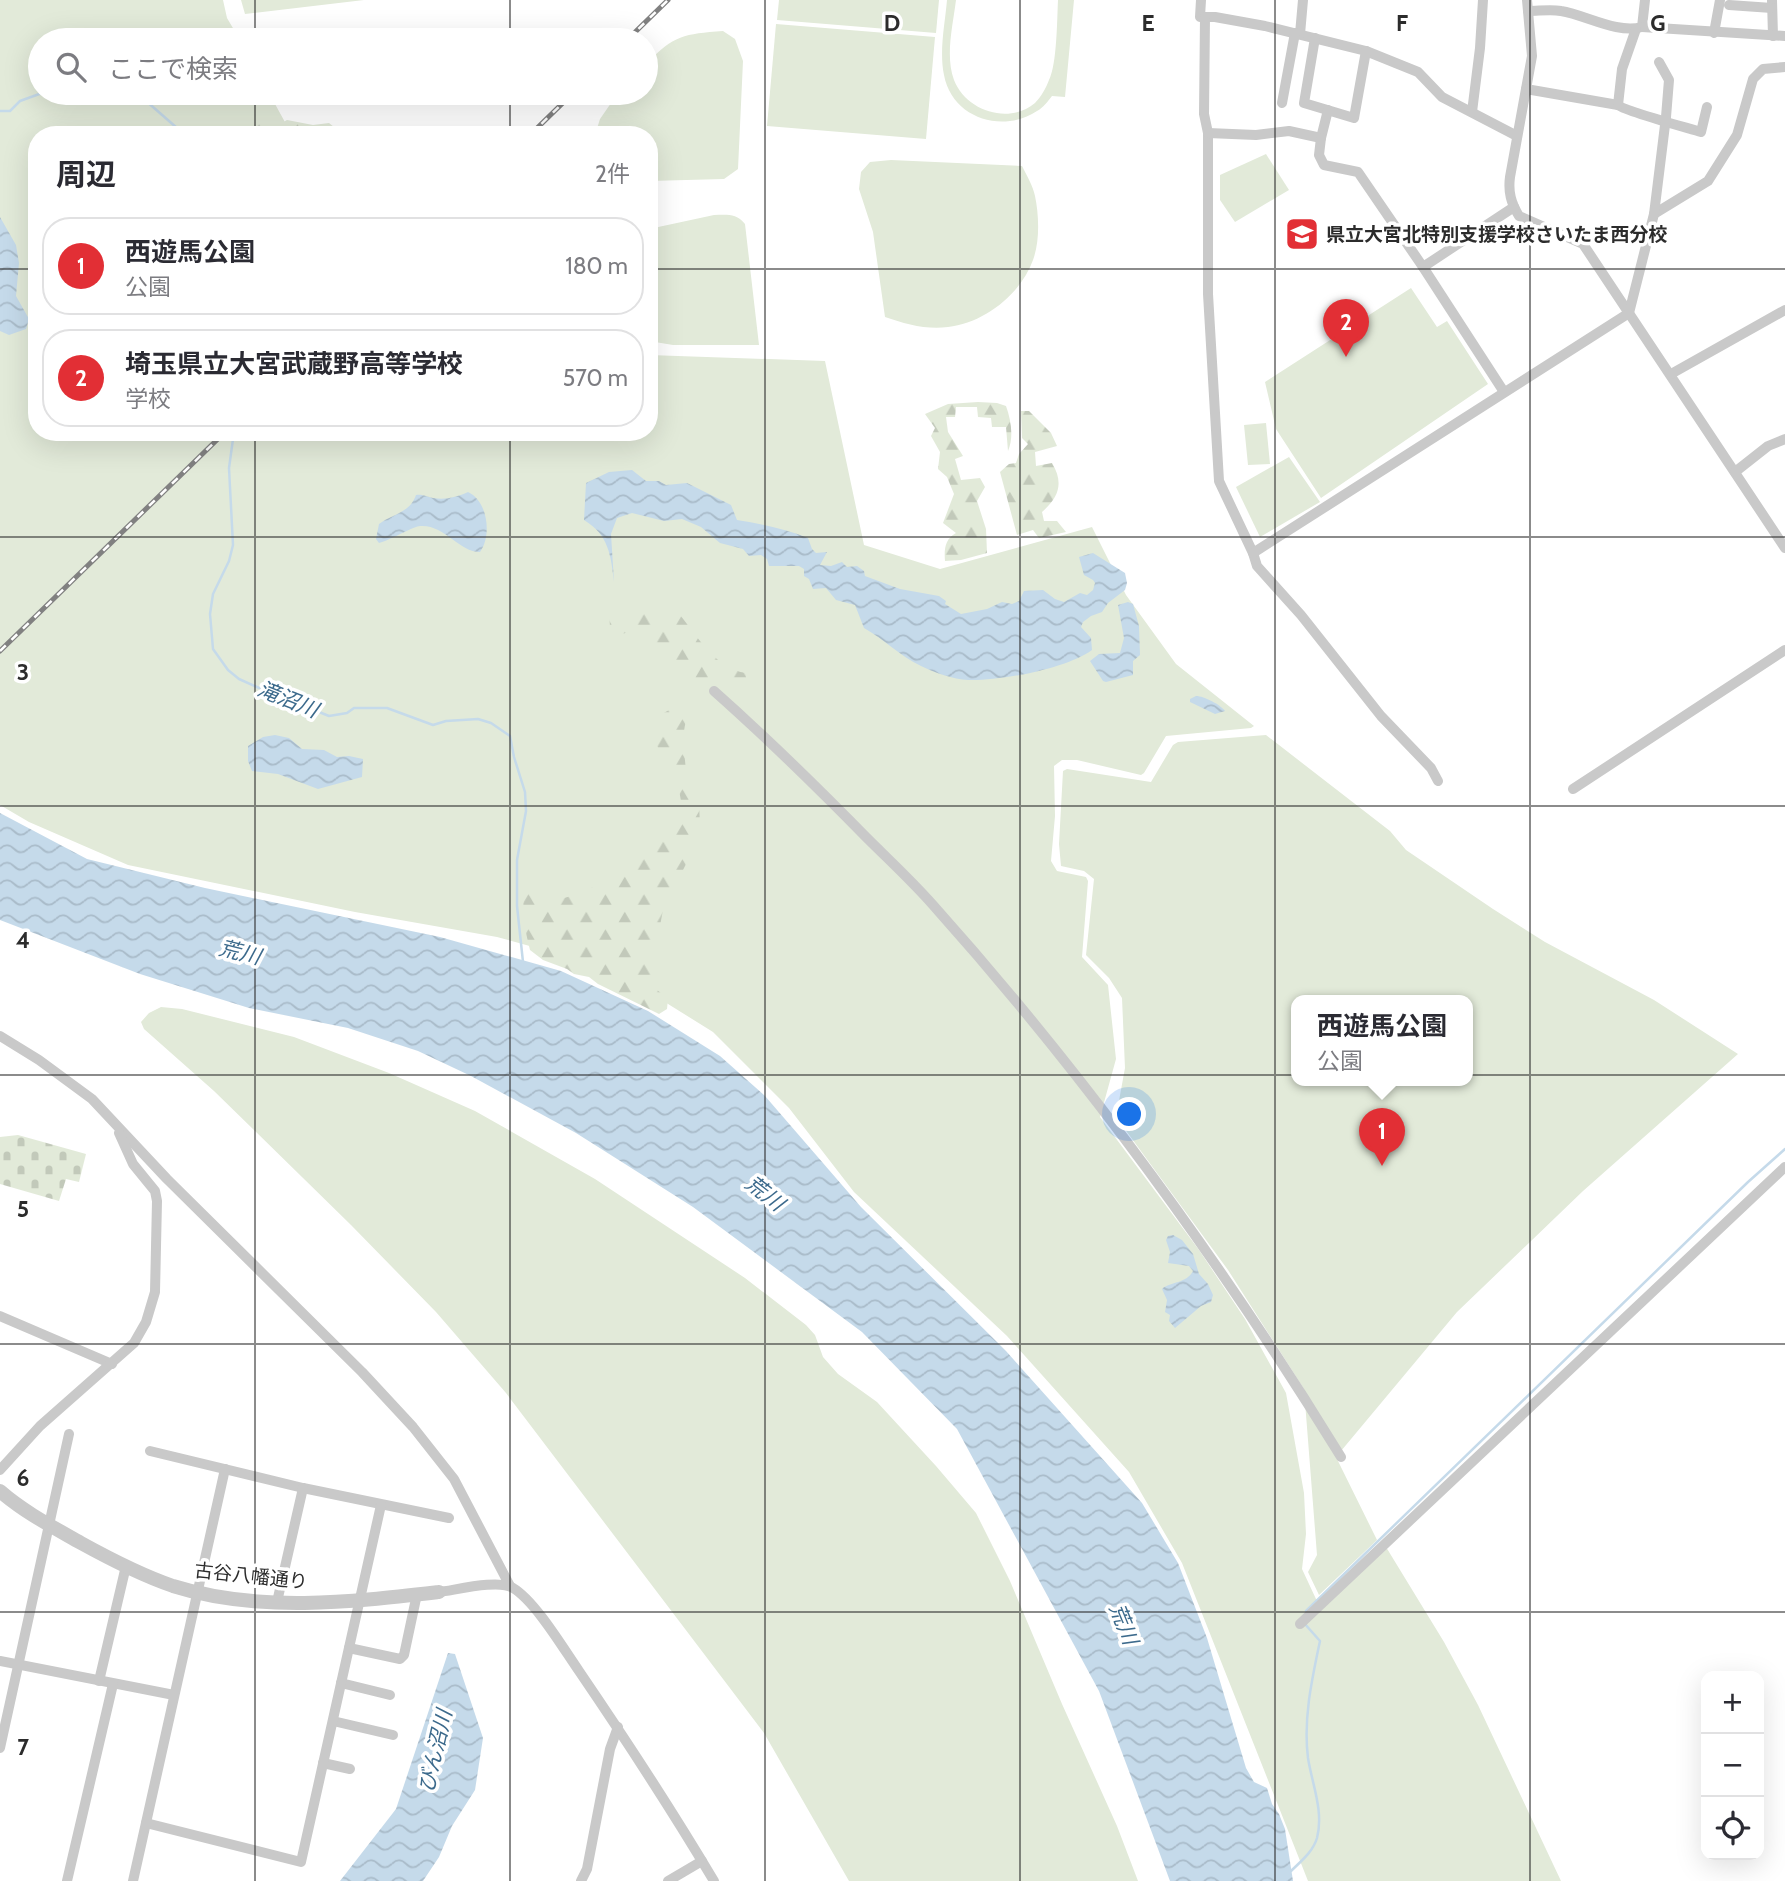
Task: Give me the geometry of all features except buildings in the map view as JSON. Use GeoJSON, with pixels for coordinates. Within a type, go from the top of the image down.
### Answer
{"type":"FeatureCollection","features":[{"type":"Feature","properties":{"kind":"street"},"geometry":{"type":"LineString","coordinates":[[1201,0],[1200,17],[1215,17],[1298,33],[1366,51],[1418,72],[1442,97],[1517,136]]}},
{"type":"Feature","properties":{"kind":"street"},"geometry":{"type":"LineString","coordinates":[[1282,103],[1303,0]]}},
{"type":"Feature","properties":{"kind":"street"},"geometry":{"type":"LineString","coordinates":[[1472,112],[1483,0]]}},
{"type":"Feature","properties":{"kind":"street"},"geometry":{"type":"LineString","coordinates":[[1618,105],[1622,69],[1639,28],[1645,0]]}},
{"type":"Feature","properties":{"kind":"street"},"geometry":{"type":"LineString","coordinates":[[1714,33],[1725,3],[1772,4],[1779,36],[1714,33],[1618,27],[1527,3],[1532,56],[1508,189],[1519,216],[1583,244],[1785,548]]}},
{"type":"Feature","properties":{"kind":"street"},"geometry":{"type":"LineString","coordinates":[[1205,17],[1208,294],[1219,481],[1253,553],[1256,566],[1301,615],[1381,716],[1431,768],[1438,781]]}},
{"type":"Feature","properties":{"kind":"street"},"geometry":{"type":"LineString","coordinates":[[1315,38],[1304,103],[1354,118],[1366,51]]}},
{"type":"Feature","properties":{"kind":"street"},"geometry":{"type":"LineString","coordinates":[[1253,553],[1629,313],[1654,214],[1666,122],[1668,80],[1659,61]]}},
{"type":"Feature","properties":{"kind":"street"},"geometry":{"type":"LineString","coordinates":[[1654,214],[1708,181],[1737,135],[1753,79],[1763,69],[1785,67]]}},
{"type":"Feature","properties":{"kind":"street"},"geometry":{"type":"LineString","coordinates":[[1526,89],[1618,105],[1622,110],[1701,132],[1707,107]]}},
{"type":"Feature","properties":{"kind":"street"},"geometry":{"type":"LineString","coordinates":[[1328,110],[1319,155],[1324,165],[1358,172],[1504,392]]}},
{"type":"Feature","properties":{"kind":"street"},"geometry":{"type":"LineString","coordinates":[[1208,133],[1255,135],[1289,131],[1321,138]]}},
{"type":"Feature","properties":{"kind":"street"},"geometry":{"type":"LineString","coordinates":[[1423,267],[1514,207]]}},
{"type":"Feature","properties":{"kind":"street"},"geometry":{"type":"LineString","coordinates":[[1671,374],[1785,310]]}},
{"type":"Feature","properties":{"kind":"street"},"geometry":{"type":"LineString","coordinates":[[1735,472],[1768,446],[1785,439]]}},
{"type":"Feature","properties":{"kind":"street"},"geometry":{"type":"LineString","coordinates":[[1573,789],[1785,650]]}},
{"type":"Feature","properties":{"kind":"street"},"geometry":{"type":"LineString","coordinates":[[714,691],[784,754],[932,904],[1048,1040],[1154,1175],[1301,1392],[1341,1457]]}},
{"type":"Feature","properties":{"kind":"street"},"geometry":{"type":"LineString","coordinates":[[0,1036],[39,1060],[92,1099],[118,1129],[362,1371],[413,1427],[464,1495],[510,1586],[532,1607],[618,1727],[714,1881]]}},
{"type":"Feature","properties":{"kind":"street"},"geometry":{"type":"LineString","coordinates":[[0,1470],[40,1426],[134,1343],[151,1307],[155,1292],[158,1218],[155,1191],[133,1164],[118,1129]]}},
{"type":"Feature","properties":{"kind":"street"},"geometry":{"type":"LineString","coordinates":[[1300,1624],[1785,1167]]}},
{"type":"Feature","properties":{"kind":"street"},"geometry":{"type":"LineString","coordinates":[[0,1316],[112,1364]]}},
{"type":"Feature","properties":{"kind":"street"},"geometry":{"type":"LineString","coordinates":[[0,1748],[69,1434]]}},
{"type":"Feature","properties":{"kind":"street"},"geometry":{"type":"LineString","coordinates":[[150,1451],[303,1488],[449,1518]]}},
{"type":"Feature","properties":{"kind":"street"},"geometry":{"type":"LineString","coordinates":[[133,1881],[225,1469]]}},
{"type":"Feature","properties":{"kind":"street"},"geometry":{"type":"LineString","coordinates":[[277,1602],[303,1488]]}},
{"type":"Feature","properties":{"kind":"street","name":"古谷八幡通り"},"geometry":{"type":"LineString","coordinates":[[0,1490],[50,1525],[126,1566],[173,1586],[198,1592],[277,1602],[359,1601],[439,1592]]}},
{"type":"Feature","properties":{"kind":"street"},"geometry":{"type":"LineString","coordinates":[[146,1823],[301,1862],[381,1505]]}},
{"type":"Feature","properties":{"kind":"street"},"geometry":{"type":"LineString","coordinates":[[99,1681],[126,1566]]}},
{"type":"Feature","properties":{"kind":"street"},"geometry":{"type":"LineString","coordinates":[[439,1592],[510,1586]]}},
{"type":"Feature","properties":{"kind":"street"},"geometry":{"type":"LineString","coordinates":[[349,1648],[400,1659],[404,1655],[417,1594]]}},
{"type":"Feature","properties":{"kind":"street"},"geometry":{"type":"LineString","coordinates":[[0,1661],[174,1695]]}},
{"type":"Feature","properties":{"kind":"street"},"geometry":{"type":"LineString","coordinates":[[341,1683],[390,1695]]}},
{"type":"Feature","properties":{"kind":"street"},"geometry":{"type":"LineString","coordinates":[[67,1881],[113,1684]]}},
{"type":"Feature","properties":{"kind":"street"},"geometry":{"type":"LineString","coordinates":[[333,1721],[393,1735]]}},
{"type":"Feature","properties":{"kind":"street"},"geometry":{"type":"LineString","coordinates":[[581,1881],[587,1868],[610,1749],[618,1727]]}},
{"type":"Feature","properties":{"kind":"street"},"geometry":{"type":"LineString","coordinates":[[323,1763],[350,1769]]}},
{"type":"Feature","properties":{"kind":"street"},"geometry":{"type":"LineString","coordinates":[[668,1881],[702,1860]]}},
{"type":"Feature","properties":{"kind":"green space"},"geometry":{"type":"Polygon","coordinates":[[[0,0],[223,0],[227,18],[233,28],[28,28],[28,105],[276,105],[287,126],[28,126],[28,441],[658,441],[658,355],[825,361],[864,545],[940,569],[1092,527],[1126,595],[1176,664],[1254,726],[1166,736],[1141,775],[1077,760],[1062,760],[1054,766],[1055,816],[1051,861],[1057,871],[1086,877],[1088,881],[1082,957],[1108,985],[1116,1059],[1100,1117],[1199,1250],[1245,1319],[1286,1393],[1304,1493],[1306,1534],[1302,1569],[1316,1599],[1327,1603],[1386,1547],[1444,1642],[1478,1705],[1561,1881],[1308,1881],[1182,1563],[1129,1472],[1007,1336],[854,1192],[789,1108],[713,1032],[644,989],[555,953],[497,937],[355,912],[128,865],[29,822],[0,805],[0,0]]]}},
{"type":"Feature","properties":{"kind":"green space"},"geometry":{"type":"Polygon","coordinates":[[[241,0],[364,0],[245,14],[241,0]]]}},
{"type":"Feature","properties":{"kind":"green space"},"geometry":{"type":"Polygon","coordinates":[[[779,0],[939,0],[936,33],[777,20],[779,0]]]}},
{"type":"Feature","properties":{"kind":"green space"},"geometry":{"type":"Polygon","coordinates":[[[947,0],[956,0],[950,51],[954,80],[968,100],[978,107],[1001,114],[1025,110],[1041,95],[1054,64],[1058,0],[1074,0],[1065,97],[1052,96],[1037,111],[1009,121],[980,118],[957,102],[949,90],[943,66],[942,47],[947,0]]]}},
{"type":"Feature","properties":{"kind":"green space"},"geometry":{"type":"Polygon","coordinates":[[[776,24],[935,37],[926,139],[767,126],[776,24]]]}},
{"type":"Feature","properties":{"kind":"green space"},"geometry":{"type":"Polygon","coordinates":[[[723,31],[735,39],[743,61],[738,169],[724,179],[658,181],[658,126],[598,126],[610,105],[658,105],[658,53],[680,38],[723,31]]]}},
{"type":"Feature","properties":{"kind":"green space"},"geometry":{"type":"Polygon","coordinates":[[[287,120],[313,125],[329,123],[333,126],[276,126],[287,120]]]}},
{"type":"Feature","properties":{"kind":"green space"},"geometry":{"type":"Polygon","coordinates":[[[1266,154],[1289,190],[1235,222],[1220,200],[1220,175],[1266,154]]]}},
{"type":"Feature","properties":{"kind":"green space"},"geometry":{"type":"Polygon","coordinates":[[[891,160],[1022,166],[1033,188],[1036,203],[1037,245],[1033,260],[1020,284],[1000,305],[975,320],[940,328],[916,326],[885,317],[873,232],[859,189],[861,172],[870,162],[891,160]]]}},
{"type":"Feature","properties":{"kind":"green space"},"geometry":{"type":"Polygon","coordinates":[[[714,215],[735,216],[742,220],[745,224],[759,345],[673,345],[658,342],[658,227],[714,215]]]}},
{"type":"Feature","properties":{"kind":"green space"},"geometry":{"type":"Polygon","coordinates":[[[1411,288],[1437,327],[1447,321],[1488,384],[1321,498],[1276,429],[1265,382],[1411,288]]]}},
{"type":"Feature","properties":{"kind":"green space"},"geometry":{"type":"Polygon","coordinates":[[[978,402],[1006,406],[1011,428],[1010,446],[1008,451],[1006,427],[992,427],[991,418],[978,417],[977,407],[956,407],[955,417],[946,417],[948,432],[963,456],[955,459],[961,480],[980,478],[985,487],[977,501],[986,529],[987,553],[945,561],[946,545],[956,533],[943,523],[954,494],[947,477],[938,469],[940,452],[931,436],[935,428],[925,414],[948,404],[978,402]]]}},
{"type":"Feature","properties":{"kind":"green space"},"geometry":{"type":"Polygon","coordinates":[[[1021,411],[1029,411],[1051,433],[1057,446],[1035,452],[1036,466],[1052,463],[1056,470],[1059,483],[1056,495],[1042,512],[1044,521],[1057,521],[1066,532],[1039,538],[1033,530],[1017,535],[1000,472],[1009,464],[1016,463],[1019,454],[1028,444],[1022,438],[1021,411]]]}},
{"type":"Feature","properties":{"kind":"green space"},"geometry":{"type":"Polygon","coordinates":[[[1266,423],[1270,464],[1248,465],[1244,425],[1266,423]]]}},
{"type":"Feature","properties":{"kind":"green space"},"geometry":{"type":"Polygon","coordinates":[[[1289,457],[1320,502],[1260,537],[1236,487],[1289,457]]]}},
{"type":"Feature","properties":{"kind":"green space"},"geometry":{"type":"Polygon","coordinates":[[[609,611],[661,611],[680,615],[717,659],[746,673],[746,678],[752,684],[737,685],[716,680],[695,703],[684,728],[685,765],[698,801],[699,828],[697,842],[663,910],[659,942],[652,957],[660,971],[656,989],[668,999],[667,1009],[659,1014],[589,977],[574,974],[543,960],[530,950],[524,919],[526,888],[553,900],[573,896],[594,886],[612,876],[646,844],[656,844],[663,839],[665,825],[683,813],[674,771],[660,754],[654,736],[659,727],[660,715],[680,704],[701,684],[645,640],[628,632],[617,636],[610,627],[609,611]]]}},
{"type":"Feature","properties":{"kind":"green space"},"geometry":{"type":"Polygon","coordinates":[[[1266,735],[1390,831],[1406,850],[1493,909],[1545,942],[1654,1000],[1738,1054],[1583,1191],[1457,1312],[1336,1457],[1377,1540],[1319,1595],[1308,1572],[1317,1555],[1304,1389],[1228,1270],[1116,1117],[1125,1068],[1122,998],[1109,978],[1086,955],[1094,879],[1084,871],[1061,866],[1059,844],[1063,771],[1067,769],[1151,782],[1173,745],[1178,742],[1266,735]]]}},
{"type":"Feature","properties":{"kind":"green space"},"geometry":{"type":"Polygon","coordinates":[[[161,1007],[182,1009],[294,1037],[389,1073],[475,1111],[595,1179],[745,1278],[806,1325],[815,1335],[823,1357],[838,1374],[877,1402],[976,1513],[1010,1581],[1117,1826],[1138,1881],[849,1881],[764,1733],[506,1393],[436,1312],[351,1225],[214,1091],[144,1029],[141,1022],[149,1013],[161,1007]]]}},
{"type":"Feature","properties":{"kind":"green space"},"geometry":{"type":"Polygon","coordinates":[[[18,1135],[86,1154],[79,1182],[66,1179],[59,1201],[0,1184],[0,1137],[18,1135]]]}},
{"type":"Feature","properties":{"kind":"water"},"geometry":{"type":"Polygon","coordinates":[[[0,217],[16,245],[19,263],[16,296],[28,317],[28,322],[26,329],[9,335],[0,331],[0,217]]]}},
{"type":"Feature","properties":{"kind":"water"},"geometry":{"type":"Polygon","coordinates":[[[632,470],[646,481],[659,481],[666,485],[687,483],[731,505],[737,520],[808,538],[816,553],[827,552],[820,565],[831,566],[842,562],[847,567],[857,566],[864,571],[865,576],[900,589],[939,596],[946,601],[945,604],[961,614],[987,609],[1002,602],[1012,604],[1019,601],[1024,591],[1043,590],[1064,602],[1080,593],[1087,595],[1093,590],[1095,583],[1084,575],[1079,557],[1093,553],[1125,573],[1127,583],[1125,590],[1108,603],[1102,612],[1083,622],[1081,627],[1091,638],[1092,650],[1081,657],[1050,668],[1014,676],[981,680],[956,678],[913,662],[864,628],[855,605],[836,600],[826,588],[813,589],[809,579],[804,576],[804,569],[799,566],[769,566],[767,559],[761,555],[749,556],[743,549],[720,543],[701,527],[682,519],[664,521],[632,513],[617,518],[611,534],[614,582],[610,555],[604,539],[584,520],[586,483],[609,472],[632,470]]]}},
{"type":"Feature","properties":{"kind":"water"},"geometry":{"type":"Polygon","coordinates":[[[468,492],[480,503],[486,519],[486,537],[480,552],[465,548],[444,533],[429,527],[420,526],[379,543],[376,539],[379,524],[410,506],[416,495],[442,499],[468,492]]]}},
{"type":"Feature","properties":{"kind":"water"},"geometry":{"type":"Polygon","coordinates":[[[1128,602],[1133,604],[1139,626],[1140,655],[1133,661],[1133,675],[1106,682],[1090,661],[1099,654],[1120,653],[1124,638],[1118,605],[1128,602]]]}},
{"type":"Feature","properties":{"kind":"water"},"geometry":{"type":"Polygon","coordinates":[[[1196,696],[1212,701],[1225,711],[1215,714],[1190,702],[1190,699],[1196,696]]]}},
{"type":"Feature","properties":{"kind":"water"},"geometry":{"type":"Polygon","coordinates":[[[275,735],[289,738],[302,749],[324,750],[337,757],[363,759],[362,777],[318,789],[278,774],[252,771],[248,761],[248,746],[263,737],[275,735]]]}},
{"type":"Feature","properties":{"kind":"water","name":"荒川"},"geometry":{"type":"Polygon","coordinates":[[[0,813],[87,859],[205,888],[440,937],[561,971],[648,1011],[720,1056],[765,1096],[861,1207],[1006,1351],[1142,1503],[1178,1563],[1207,1638],[1246,1768],[1254,1782],[1267,1788],[1285,1829],[1293,1881],[1170,1881],[1099,1691],[957,1429],[862,1332],[693,1207],[576,1133],[471,1076],[418,1051],[348,1028],[249,1008],[140,974],[0,920],[0,813]]]}},
{"type":"Feature","properties":{"kind":"water"},"geometry":{"type":"Polygon","coordinates":[[[1173,1235],[1182,1240],[1193,1254],[1199,1274],[1213,1295],[1211,1302],[1201,1306],[1175,1328],[1169,1321],[1170,1315],[1165,1312],[1167,1300],[1162,1289],[1186,1278],[1193,1271],[1189,1266],[1168,1263],[1170,1252],[1166,1240],[1173,1235]]]}},
{"type":"Feature","properties":{"kind":"water","name":"びん沼川"},"geometry":{"type":"Polygon","coordinates":[[[448,1653],[455,1654],[483,1738],[475,1790],[452,1826],[439,1857],[423,1881],[340,1881],[396,1809],[448,1653]]]}},
{"type":"Feature","properties":{"kind":"waterway","name":"滝沼川"},"geometry":{"type":"LineString","coordinates":[[0,111],[10,111],[20,101],[28,98]]}},
{"type":"Feature","properties":{"kind":"waterway","name":"滝沼川"},"geometry":{"type":"LineString","coordinates":[[151,105],[175,126]]}},
{"type":"Feature","properties":{"kind":"waterway","name":"滝沼川"},"geometry":{"type":"LineString","coordinates":[[233,441],[229,468],[233,545],[229,561],[213,594],[210,614],[213,649],[228,670],[239,679],[329,716],[347,713],[354,708],[387,708],[433,725],[446,721],[478,719],[491,723],[510,736],[525,792],[526,811],[517,860],[517,906],[523,962]]}},
{"type":"Feature","properties":{"kind":"waterway"},"geometry":{"type":"LineString","coordinates":[[1306,1611],[1785,1149]]}},
{"type":"Feature","properties":{"kind":"waterway"},"geometry":{"type":"LineString","coordinates":[[1291,1871],[1313,1848],[1319,1828],[1318,1808],[1308,1758],[1307,1729],[1309,1699],[1320,1641],[1304,1623]]}},
{"type":"Feature","properties":{"kind":"railway"},"geometry":{"type":"LineString","coordinates":[[639,28],[668,0]]}},
{"type":"Feature","properties":{"kind":"railway"},"geometry":{"type":"LineString","coordinates":[[539,126],[561,105]]}},
{"type":"Feature","properties":{"kind":"railway"},"geometry":{"type":"LineString","coordinates":[[0,651],[216,441]]}},
{"type":"Feature","properties":{"kind":"place","name":"県立大宮北特別支援学校さいたま西分校"},"geometry":{"type":"Point","coordinates":[1302,234]}},
{"type":"Feature","properties":{"kind":"place","name":"埼玉県立大宮武蔵野高等学校"},"geometry":{"type":"Point","coordinates":[1346,357]}},
{"type":"Feature","properties":{"kind":"place","name":"西遊馬公園"},"geometry":{"type":"Point","coordinates":[1382,1166]}}]}
